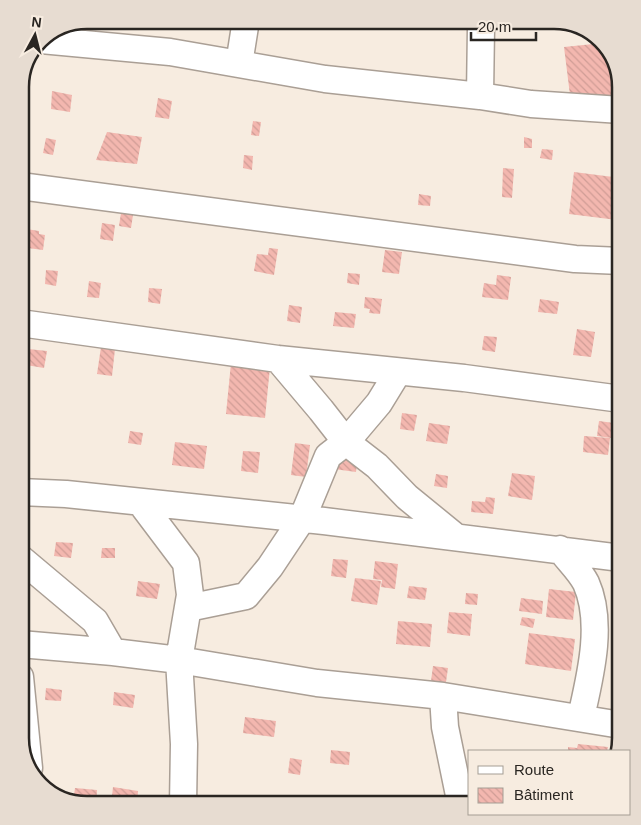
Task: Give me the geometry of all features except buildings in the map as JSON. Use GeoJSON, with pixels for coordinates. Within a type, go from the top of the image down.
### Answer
{"type":"FeatureCollection","features":[{"type":"Feature","properties":{"kind":"street"},"geometry":{"type":"LineString","coordinates":[[239,64],[245,29]]}},
{"type":"Feature","properties":{"kind":"street"},"geometry":{"type":"LineString","coordinates":[[480,96],[481,29]]}},
{"type":"Feature","properties":{"kind":"street"},"geometry":{"type":"LineString","coordinates":[[60,42],[170,52],[325,79],[480,96],[530,104],[612,109]]}},
{"type":"Feature","properties":{"kind":"street"},"geometry":{"type":"LineString","coordinates":[[29,187],[575,259],[612,261]]}},
{"type":"Feature","properties":{"kind":"street"},"geometry":{"type":"LineString","coordinates":[[29,323],[278,359],[464,378],[612,398]]}},
{"type":"Feature","properties":{"kind":"street"},"geometry":{"type":"LineString","coordinates":[[278,359],[346,442],[377,466],[407,497],[456,537]]}},
{"type":"Feature","properties":{"kind":"street"},"geometry":{"type":"LineString","coordinates":[[188,608],[246,596],[270,567],[302,519],[328,456],[346,442],[379,403],[398,372]]}},
{"type":"Feature","properties":{"kind":"street"},"geometry":{"type":"LineString","coordinates":[[29,492],[66,494],[302,519],[612,557]]}},
{"type":"Feature","properties":{"kind":"street"},"geometry":{"type":"LineString","coordinates":[[140,502],[186,563],[190,594],[179,660],[184,744],[183,796]]}},
{"type":"Feature","properties":{"kind":"street"},"geometry":{"type":"LineString","coordinates":[[560,549],[585,581],[590,593],[595,628],[591,674],[580,717]]}},
{"type":"Feature","properties":{"kind":"street"},"geometry":{"type":"LineString","coordinates":[[29,566],[95,621],[113,652]]}},
{"type":"Feature","properties":{"kind":"street"},"geometry":{"type":"LineString","coordinates":[[29,645],[179,660],[317,682],[443,696],[612,723]]}},
{"type":"Feature","properties":{"kind":"street"},"geometry":{"type":"LineString","coordinates":[[443,696],[445,727],[459,796]]}}]}
